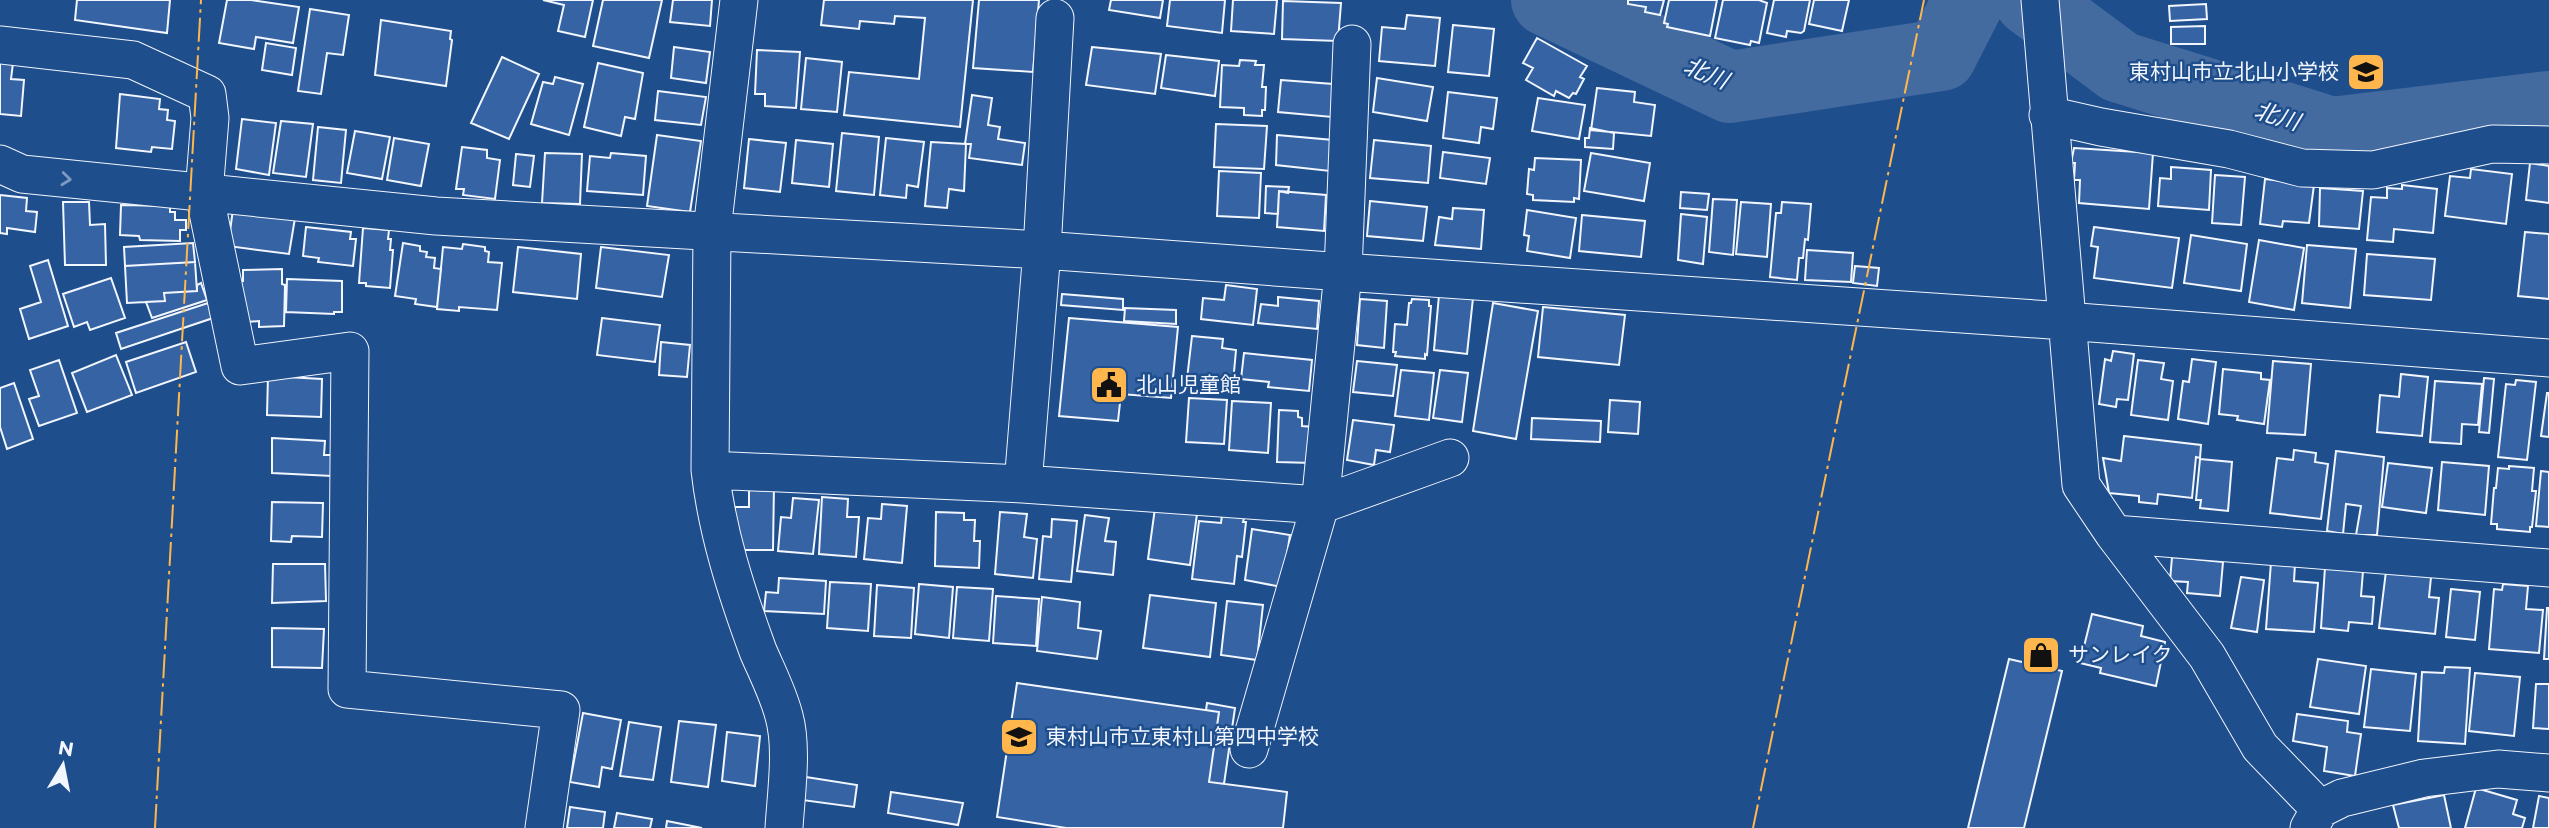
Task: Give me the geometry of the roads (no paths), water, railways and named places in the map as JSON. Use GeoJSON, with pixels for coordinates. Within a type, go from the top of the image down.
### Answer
{"type":"FeatureCollection","features":[{"type":"Feature","properties":{"kind":"street"},"geometry":{"type":"LineString","coordinates":[[2040,0],[2065,321],[2081,485],[2114,534],[2207,656],[2260,747],[2314,819],[2342,798],[2424,778],[2498,769],[2549,773]]}},
{"type":"Feature","properties":{"kind":"street"},"geometry":{"type":"LineString","coordinates":[[738,6],[712,230],[710,470],[725,550],[744,612],[784,717],[788,746],[785,828]]}},
{"type":"Feature","properties":{"kind":"street"},"geometry":{"type":"LineString","coordinates":[[1023,484],[1042,250],[1055,19]]}},
{"type":"Feature","properties":{"kind":"street"},"geometry":{"type":"LineString","coordinates":[[1249,749],[1320,505],[1343,272],[1352,44]]}},
{"type":"Feature","properties":{"kind":"street"},"geometry":{"type":"LineString","coordinates":[[0,45],[133,60],[207,94],[210,118],[204,194],[240,366],[350,351],[347,690],[561,710],[544,828]]}},
{"type":"Feature","properties":{"kind":"street"},"geometry":{"type":"LineString","coordinates":[[2047,97],[2101,127],[2229,149],[2302,168],[2373,170],[2492,144],[2549,145]]}},
{"type":"Feature","properties":{"kind":"street"},"geometry":{"type":"LineString","coordinates":[[0,164],[22,174],[436,216],[1042,250],[2065,321],[2549,358]]}},
{"type":"Feature","properties":{"kind":"street"},"geometry":{"type":"LineString","coordinates":[[710,470],[1023,484],[1320,505],[1450,458]]}},
{"type":"Feature","properties":{"kind":"street"},"geometry":{"type":"LineString","coordinates":[[2114,534],[2549,568]]}},
{"type":"Feature","properties":{"kind":"waterway","name":"北川"},"geometry":{"type":"LineString","coordinates":[[1547,0],[1730,87],[1941,55],[1969,0]]}},
{"type":"Feature","properties":{"kind":"waterway","name":"北川"},"geometry":{"type":"LineString","coordinates":[[2030,0],[2120,67],[2332,133],[2549,107]]}},
{"type":"Feature","properties":{"kind":"place","name":"東村山市立北山小学校"},"geometry":{"type":"Point","coordinates":[2366,72]}},
{"type":"Feature","properties":{"kind":"place","name":"北山児童館"},"geometry":{"type":"Point","coordinates":[1109,385]}},
{"type":"Feature","properties":{"kind":"place","name":"サンレイク"},"geometry":{"type":"Point","coordinates":[2041,655]}},
{"type":"Feature","properties":{"kind":"place","name":"東村山市立東村山第四中学校"},"geometry":{"type":"Point","coordinates":[1019,737]}}]}
